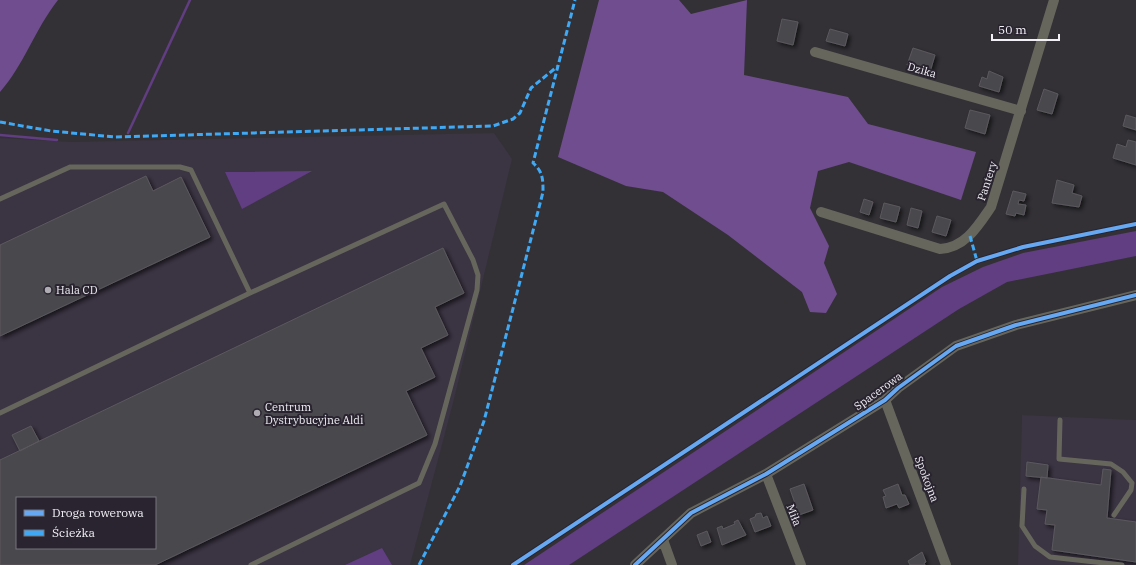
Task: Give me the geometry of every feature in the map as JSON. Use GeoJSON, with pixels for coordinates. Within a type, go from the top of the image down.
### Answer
{"type":"FeatureCollection","features":[{"type":"Feature","properties":{"kind":"street","name":"Pantery"},"geometry":{"type":"LineString","coordinates":[[821,212],[940,249],[948,248],[970,236],[991,207],[1054,0]]}},
{"type":"Feature","properties":{"kind":"street","name":"Dzika"},"geometry":{"type":"LineString","coordinates":[[816,52],[1021,112]]}},
{"type":"Feature","properties":{"kind":"street","name":"Spacerowa"},"geometry":{"type":"LineString","coordinates":[[635,565],[691,513],[766,474],[885,400],[898,388],[956,346],[1016,325],[1136,295]]}},
{"type":"Feature","properties":{"kind":"street","name":"Spokojna"},"geometry":{"type":"LineString","coordinates":[[885,400],[946,565]]}},
{"type":"Feature","properties":{"kind":"street","name":"Miła"},"geometry":{"type":"LineString","coordinates":[[766,474],[801,565]]}},
{"type":"Feature","properties":{"kind":"street"},"geometry":{"type":"LineString","coordinates":[[663,540],[672,565]]}},
{"type":"Feature","properties":{"kind":"lane"},"geometry":{"type":"LineString","coordinates":[[0,199],[70,167],[180,167],[191,170],[250,293]]}},
{"type":"Feature","properties":{"kind":"lane"},"geometry":{"type":"LineString","coordinates":[[0,413],[250,293],[444,204],[473,260],[478,274],[477,290],[434,444],[419,482],[251,565]]}},
{"type":"Feature","properties":{"kind":"lane"},"geometry":{"type":"LineString","coordinates":[[1060,420],[1059,459],[1111,464],[1123,472],[1132,483],[1134,488],[1114,515]]}},
{"type":"Feature","properties":{"kind":"lane"},"geometry":{"type":"LineString","coordinates":[[1024,489],[1022,526],[1035,546],[1050,557],[1122,565]]}},
{"type":"Feature","properties":{"kind":"shaded area"},"geometry":{"type":"Polygon","coordinates":[[[0,0],[58,0],[50,11],[23,59],[0,92],[0,0]]]}},
{"type":"Feature","properties":{"kind":"shaded area"},"geometry":{"type":"Polygon","coordinates":[[[599,0],[679,0],[691,14],[747,0],[744,75],[848,97],[868,124],[976,152],[961,200],[849,162],[818,171],[810,208],[829,246],[824,263],[837,294],[826,313],[810,312],[802,292],[728,235],[663,192],[626,186],[558,157],[599,0]]]}},
{"type":"Feature","properties":{"kind":"shaded area"},"geometry":{"type":"Polygon","coordinates":[[[494,133],[512,159],[453,403],[410,565],[0,565],[0,138],[71,142],[494,133]]]}},
{"type":"Feature","properties":{"kind":"shaded area"},"geometry":{"type":"Polygon","coordinates":[[[312,171],[242,209],[225,172],[312,171]]]}},
{"type":"Feature","properties":{"kind":"shaded area"},"geometry":{"type":"Polygon","coordinates":[[[1136,231],[1136,256],[1007,282],[959,309],[569,565],[524,565],[942,287],[983,267],[1023,253],[1136,231]]]}},
{"type":"Feature","properties":{"kind":"shaded area"},"geometry":{"type":"Polygon","coordinates":[[[1022,415],[1136,420],[1136,565],[1018,565],[1022,415]]]}},
{"type":"Feature","properties":{"kind":"shaded area"},"geometry":{"type":"Polygon","coordinates":[[[382,548],[392,565],[345,565],[382,548]]]}},
{"type":"Feature","properties":{"kind":"building"},"geometry":{"type":"Polygon","coordinates":[[[782,19],[798,22],[793,45],[777,41],[782,19]]]}},
{"type":"Feature","properties":{"kind":"building"},"geometry":{"type":"Polygon","coordinates":[[[830,29],[848,34],[845,46],[826,41],[830,29]]]}},
{"type":"Feature","properties":{"kind":"building"},"geometry":{"type":"Polygon","coordinates":[[[913,48],[935,55],[930,72],[907,65],[913,48]]]}},
{"type":"Feature","properties":{"kind":"building"},"geometry":{"type":"Polygon","coordinates":[[[989,71],[1003,77],[999,92],[979,86],[982,77],[987,79],[989,71]]]}},
{"type":"Feature","properties":{"kind":"building"},"geometry":{"type":"Polygon","coordinates":[[[1044,89],[1058,94],[1052,114],[1037,110],[1044,89]]]}},
{"type":"Feature","properties":{"kind":"building"},"geometry":{"type":"Polygon","coordinates":[[[970,110],[990,115],[985,134],[965,128],[970,110]]]}},
{"type":"Feature","properties":{"kind":"building"},"geometry":{"type":"Polygon","coordinates":[[[1126,115],[1136,118],[1136,130],[1123,126],[1126,115]]]}},
{"type":"Feature","properties":{"kind":"building"},"geometry":{"type":"Polygon","coordinates":[[[1128,140],[1136,142],[1136,165],[1113,158],[1117,144],[1126,147],[1128,140]]]}},
{"type":"Feature","properties":{"kind":"building","name":"Hala CD"},"geometry":{"type":"Polygon","coordinates":[[[146,176],[153,191],[181,177],[210,237],[0,336],[0,245],[146,176]]]}},
{"type":"Feature","properties":{"kind":"building"},"geometry":{"type":"Polygon","coordinates":[[[1057,180],[1074,185],[1072,193],[1082,196],[1079,207],[1052,203],[1057,180]]]}},
{"type":"Feature","properties":{"kind":"building"},"geometry":{"type":"Polygon","coordinates":[[[1013,191],[1026,194],[1024,201],[1019,200],[1018,204],[1026,205],[1024,215],[1016,213],[1015,216],[1006,214],[1013,191]]]}},
{"type":"Feature","properties":{"kind":"building"},"geometry":{"type":"Polygon","coordinates":[[[864,199],[873,202],[869,215],[860,212],[864,199]]]}},
{"type":"Feature","properties":{"kind":"building"},"geometry":{"type":"Polygon","coordinates":[[[884,203],[900,207],[896,222],[880,218],[884,203]]]}},
{"type":"Feature","properties":{"kind":"building"},"geometry":{"type":"Polygon","coordinates":[[[911,208],[922,211],[918,228],[907,225],[911,208]]]}},
{"type":"Feature","properties":{"kind":"building"},"geometry":{"type":"Polygon","coordinates":[[[937,216],[951,220],[946,236],[932,232],[937,216]]]}},
{"type":"Feature","properties":{"kind":"building","name":"Centrum Dystrybucyjne Aldi"},"geometry":{"type":"Polygon","coordinates":[[[443,248],[464,293],[435,307],[448,335],[421,348],[435,377],[406,391],[427,435],[155,565],[0,565],[0,460],[443,248]]]}},
{"type":"Feature","properties":{"kind":"building"},"geometry":{"type":"Polygon","coordinates":[[[31,426],[39,441],[20,451],[12,435],[31,426]]]}},
{"type":"Feature","properties":{"kind":"building"},"geometry":{"type":"Polygon","coordinates":[[[1027,462],[1048,465],[1047,478],[1026,476],[1027,462]]]}},
{"type":"Feature","properties":{"kind":"building"},"geometry":{"type":"Polygon","coordinates":[[[1103,469],[1111,470],[1107,518],[1136,522],[1136,562],[1052,550],[1055,525],[1045,524],[1047,510],[1037,509],[1041,477],[1101,485],[1103,469]]]}},
{"type":"Feature","properties":{"kind":"building"},"geometry":{"type":"Polygon","coordinates":[[[804,484],[813,510],[799,515],[790,489],[804,484]]]}},
{"type":"Feature","properties":{"kind":"building"},"geometry":{"type":"Polygon","coordinates":[[[898,484],[902,495],[905,495],[909,504],[899,508],[897,504],[886,508],[883,497],[886,496],[883,490],[898,484]]]}},
{"type":"Feature","properties":{"kind":"building"},"geometry":{"type":"Polygon","coordinates":[[[761,513],[763,518],[767,516],[771,526],[755,532],[750,519],[755,517],[756,514],[761,513]]]}},
{"type":"Feature","properties":{"kind":"building"},"geometry":{"type":"Polygon","coordinates":[[[738,520],[746,535],[722,545],[717,528],[722,526],[723,529],[735,524],[734,522],[738,520]]]}},
{"type":"Feature","properties":{"kind":"building"},"geometry":{"type":"Polygon","coordinates":[[[707,531],[711,542],[701,546],[697,535],[707,531]]]}},
{"type":"Feature","properties":{"kind":"building"},"geometry":{"type":"Polygon","coordinates":[[[922,552],[926,562],[924,563],[925,565],[910,565],[908,561],[922,552]]]}},
{"type":"Feature","properties":{"kind":"waterway"},"geometry":{"type":"LineString","coordinates":[[128,133],[190,0]]}},
{"type":"Feature","properties":{"kind":"waterway"},"geometry":{"type":"LineString","coordinates":[[0,135],[57,140]]}},
{"type":"Feature","properties":{"kind":"marked path"},"geometry":{"type":"LineString","coordinates":[[419,565],[460,486],[484,421],[543,192],[542,176],[533,163],[575,0]]}},
{"type":"Feature","properties":{"kind":"marked path"},"geometry":{"type":"LineString","coordinates":[[0,122],[51,131],[115,137],[493,126],[513,119],[520,113],[531,88],[558,66]]}},
{"type":"Feature","properties":{"kind":"marked path"},"geometry":{"type":"LineString","coordinates":[[970,236],[977,261]]}},
{"type":"Feature","properties":{"kind":"cycle path"},"geometry":{"type":"LineString","coordinates":[[513,565],[950,276],[977,261],[1023,247],[1136,224]]}},
{"type":"Feature","properties":{"kind":"cycle path"},"geometry":{"type":"LineString","coordinates":[[635,565],[691,513],[766,474],[885,400],[898,388],[956,346],[1016,325],[1136,295]]}},
{"type":"Feature","properties":{"kind":"place","name":"Hala CD"},"geometry":{"type":"Point","coordinates":[48,290]}},
{"type":"Feature","properties":{"kind":"place","name":"Centrum Dystrybucyjne Aldi"},"geometry":{"type":"Point","coordinates":[257,413]}}]}
